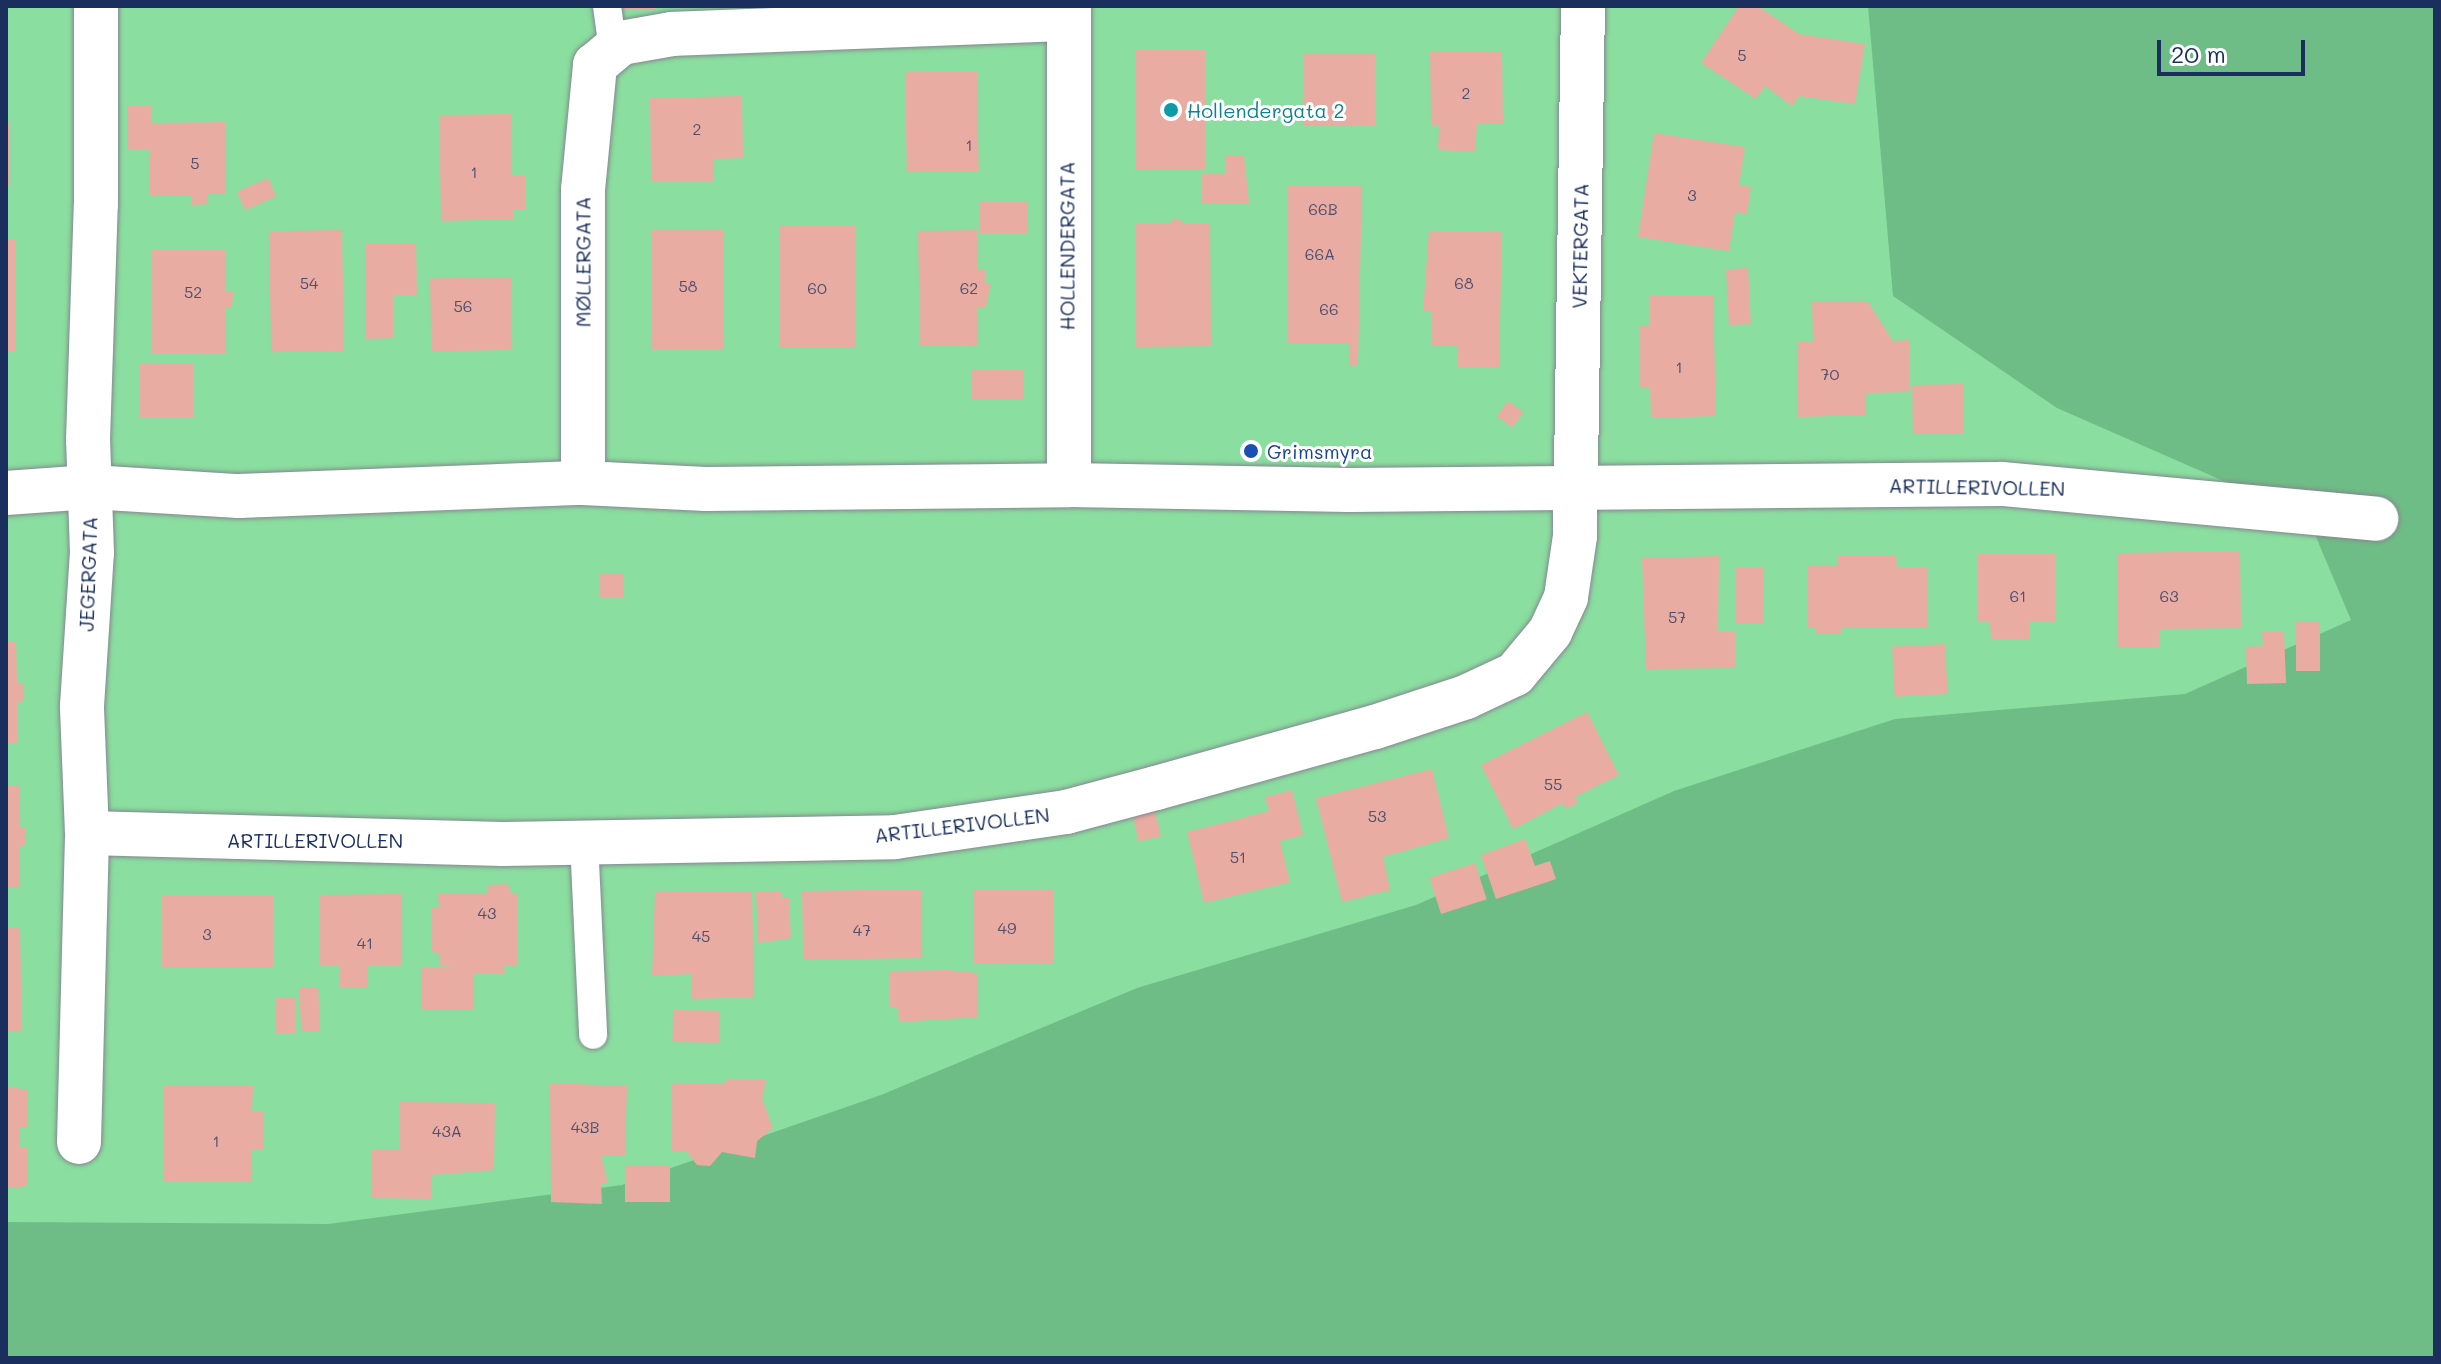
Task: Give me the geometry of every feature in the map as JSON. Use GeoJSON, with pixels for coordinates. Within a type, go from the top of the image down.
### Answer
{"type":"FeatureCollection","features":[{"type":"Feature","properties":{"kind":"street","name":"JEGERGATA"},"geometry":{"type":"LineString","coordinates":[[79,1142],[87,833],[82,737],[92,553],[90,487],[96,6]]}},
{"type":"Feature","properties":{"kind":"street","name":"VEKTERGATA"},"geometry":{"type":"LineString","coordinates":[[1577,486],[1583,6]]}},
{"type":"Feature","properties":{"kind":"street"},"geometry":{"type":"LineString","coordinates":[[613,50],[621,43],[672,34],[825,16],[1069,12]]}},
{"type":"Feature","properties":{"kind":"street","name":"HOLLENDERGATA"},"geometry":{"type":"LineString","coordinates":[[1069,12],[1069,485]]}},
{"type":"Feature","properties":{"kind":"street","name":"MØLLERGATA"},"geometry":{"type":"LineString","coordinates":[[583,483],[583,190],[595,65],[613,50]]}},
{"type":"Feature","properties":{"kind":"street","name":"ARTILLERIVOLLEN"},"geometry":{"type":"LineString","coordinates":[[6,493],[90,487],[239,496],[583,483],[706,489],[1069,485],[1349,490],[2002,484],[2376,519]]}},
{"type":"Feature","properties":{"kind":"street","name":"ARTILLERIVOLLEN"},"geometry":{"type":"LineString","coordinates":[[87,833],[211,839],[584,841],[895,837],[977,827],[1156,788],[1466,697],[1515,674],[1550,632],[1566,597],[1577,486]]}},
{"type":"Feature","properties":{"kind":"lane"},"geometry":{"type":"LineString","coordinates":[[607,6],[613,50]]}},
{"type":"Feature","properties":{"kind":"lane"},"geometry":{"type":"LineString","coordinates":[[584,841],[593,1035]]}},
{"type":"Feature","properties":{"kind":"green space"},"geometry":{"type":"Polygon","coordinates":[[[6,6],[2435,6],[2435,1358],[6,1358],[6,6]]]}},
{"type":"Feature","properties":{"kind":"green space"},"geometry":{"type":"Polygon","coordinates":[[[1868,6],[2435,6],[2435,1358],[6,1358],[6,1222],[328,1224],[622,1185],[881,1095],[1137,988],[1416,905],[1674,791],[1895,719],[2185,694],[2351,620],[2308,518],[2057,408],[1893,296],[1868,6]]]}},
{"type":"Feature","properties":{"kind":"building"},"geometry":{"type":"Polygon","coordinates":[[[622,6],[655,6],[655,9],[622,9],[622,6]]]}},
{"type":"Feature","properties":{"kind":"building"},"geometry":{"type":"Polygon","coordinates":[[[1739,6],[1758,6],[1799,34],[1865,44],[1855,104],[1799,96],[1792,106],[1765,86],[1756,99],[1701,63],[1739,6]]]}},
{"type":"Feature","properties":{"kind":"building","name":"Hollendergata 2"},"geometry":{"type":"Polygon","coordinates":[[[1136,50],[1206,50],[1206,170],[1136,170],[1136,50]]]}},
{"type":"Feature","properties":{"kind":"building"},"geometry":{"type":"Polygon","coordinates":[[[1502,51],[1503,124],[1477,124],[1475,152],[1438,150],[1439,125],[1431,125],[1430,52],[1502,51]]]}},
{"type":"Feature","properties":{"kind":"building"},"geometry":{"type":"Polygon","coordinates":[[[1303,53],[1375,53],[1375,126],[1303,126],[1303,53]]]}},
{"type":"Feature","properties":{"kind":"building"},"geometry":{"type":"Polygon","coordinates":[[[977,71],[979,171],[907,172],[905,72],[977,71]]]}},
{"type":"Feature","properties":{"kind":"building"},"geometry":{"type":"Polygon","coordinates":[[[742,96],[743,158],[714,159],[714,181],[651,181],[650,98],[742,96]]]}},
{"type":"Feature","properties":{"kind":"building"},"geometry":{"type":"Polygon","coordinates":[[[127,105],[151,105],[151,123],[226,122],[226,194],[208,194],[208,204],[192,205],[192,196],[150,195],[150,150],[127,150],[127,105]]]}},
{"type":"Feature","properties":{"kind":"building"},"geometry":{"type":"Polygon","coordinates":[[[512,114],[512,175],[525,175],[525,209],[513,209],[513,219],[441,221],[439,115],[512,114]]]}},
{"type":"Feature","properties":{"kind":"building"},"geometry":{"type":"Polygon","coordinates":[[[6,123],[9,123],[10,185],[6,185],[6,123]]]}},
{"type":"Feature","properties":{"kind":"building"},"geometry":{"type":"Polygon","coordinates":[[[1654,133],[1745,147],[1739,185],[1751,187],[1747,214],[1735,212],[1729,251],[1638,237],[1654,133]]]}},
{"type":"Feature","properties":{"kind":"building"},"geometry":{"type":"Polygon","coordinates":[[[1225,156],[1244,156],[1249,203],[1202,204],[1202,173],[1225,173],[1225,156]]]}},
{"type":"Feature","properties":{"kind":"building"},"geometry":{"type":"Polygon","coordinates":[[[268,178],[276,196],[245,210],[237,192],[268,178]]]}},
{"type":"Feature","properties":{"kind":"building"},"geometry":{"type":"Polygon","coordinates":[[[1287,185],[1362,186],[1358,365],[1349,365],[1349,344],[1287,343],[1287,185]]]}},
{"type":"Feature","properties":{"kind":"building"},"geometry":{"type":"Polygon","coordinates":[[[980,202],[1028,202],[1028,233],[980,233],[980,202]]]}},
{"type":"Feature","properties":{"kind":"building"},"geometry":{"type":"Polygon","coordinates":[[[1172,219],[1181,219],[1181,224],[1210,224],[1211,346],[1136,347],[1135,224],[1171,224],[1172,219]]]}},
{"type":"Feature","properties":{"kind":"building"},"geometry":{"type":"Polygon","coordinates":[[[779,225],[856,225],[856,348],[779,348],[779,225]]]}},
{"type":"Feature","properties":{"kind":"building"},"geometry":{"type":"Polygon","coordinates":[[[342,230],[344,351],[271,352],[269,231],[342,230]]]}},
{"type":"Feature","properties":{"kind":"building"},"geometry":{"type":"Polygon","coordinates":[[[652,230],[723,230],[723,349],[652,349],[652,230]]]}},
{"type":"Feature","properties":{"kind":"building"},"geometry":{"type":"Polygon","coordinates":[[[977,230],[978,269],[985,269],[985,284],[991,283],[986,307],[978,307],[978,345],[920,346],[918,231],[977,230]]]}},
{"type":"Feature","properties":{"kind":"building"},"geometry":{"type":"Polygon","coordinates":[[[1429,231],[1502,231],[1499,367],[1457,367],[1457,346],[1431,346],[1431,312],[1423,312],[1429,231]]]}},
{"type":"Feature","properties":{"kind":"building"},"geometry":{"type":"Polygon","coordinates":[[[6,239],[15,239],[15,352],[6,352],[6,239]]]}},
{"type":"Feature","properties":{"kind":"building"},"geometry":{"type":"Polygon","coordinates":[[[416,243],[417,295],[393,295],[393,338],[366,339],[366,244],[416,243]]]}},
{"type":"Feature","properties":{"kind":"building"},"geometry":{"type":"Polygon","coordinates":[[[225,249],[226,292],[233,292],[232,307],[225,307],[226,353],[152,353],[152,250],[225,249]]]}},
{"type":"Feature","properties":{"kind":"building"},"geometry":{"type":"Polygon","coordinates":[[[1748,268],[1751,324],[1729,325],[1726,269],[1748,268]]]}},
{"type":"Feature","properties":{"kind":"building"},"geometry":{"type":"Polygon","coordinates":[[[511,277],[512,350],[431,351],[430,278],[511,277]]]}},
{"type":"Feature","properties":{"kind":"building"},"geometry":{"type":"Polygon","coordinates":[[[1713,295],[1716,416],[1651,418],[1650,387],[1640,387],[1639,326],[1650,326],[1650,296],[1713,295]]]}},
{"type":"Feature","properties":{"kind":"building"},"geometry":{"type":"Polygon","coordinates":[[[1812,301],[1868,302],[1893,341],[1909,340],[1910,392],[1866,393],[1866,415],[1797,417],[1797,342],[1813,342],[1812,301]]]}},
{"type":"Feature","properties":{"kind":"building"},"geometry":{"type":"Polygon","coordinates":[[[140,364],[193,364],[193,417],[140,417],[140,364]]]}},
{"type":"Feature","properties":{"kind":"building"},"geometry":{"type":"Polygon","coordinates":[[[971,370],[1024,370],[1024,400],[971,400],[971,370]]]}},
{"type":"Feature","properties":{"kind":"building"},"geometry":{"type":"Polygon","coordinates":[[[1963,384],[1964,433],[1913,434],[1912,385],[1963,384]]]}},
{"type":"Feature","properties":{"kind":"building"},"geometry":{"type":"Polygon","coordinates":[[[1508,401],[1523,412],[1512,428],[1497,416],[1508,401]]]}},
{"type":"Feature","properties":{"kind":"building"},"geometry":{"type":"Polygon","coordinates":[[[2240,551],[2241,628],[2159,629],[2159,647],[2118,648],[2118,553],[2240,551]]]}},
{"type":"Feature","properties":{"kind":"building"},"geometry":{"type":"Polygon","coordinates":[[[1978,554],[2055,554],[2055,621],[2029,621],[2029,639],[1991,639],[1990,621],[1977,621],[1978,554]]]}},
{"type":"Feature","properties":{"kind":"building"},"geometry":{"type":"Polygon","coordinates":[[[1719,556],[1718,631],[1735,631],[1735,668],[1646,669],[1642,558],[1719,556]]]}},
{"type":"Feature","properties":{"kind":"building"},"geometry":{"type":"Polygon","coordinates":[[[1837,556],[1896,556],[1897,567],[1928,567],[1927,627],[1842,627],[1842,634],[1815,634],[1816,627],[1807,627],[1807,565],[1837,565],[1837,556]]]}},
{"type":"Feature","properties":{"kind":"building"},"geometry":{"type":"Polygon","coordinates":[[[1735,567],[1763,567],[1763,624],[1735,624],[1735,567]]]}},
{"type":"Feature","properties":{"kind":"building"},"geometry":{"type":"Polygon","coordinates":[[[600,573],[624,573],[624,597],[600,597],[600,573]]]}},
{"type":"Feature","properties":{"kind":"building"},"geometry":{"type":"Polygon","coordinates":[[[2296,622],[2320,622],[2320,671],[2296,671],[2296,622]]]}},
{"type":"Feature","properties":{"kind":"building"},"geometry":{"type":"Polygon","coordinates":[[[2262,631],[2284,631],[2286,683],[2247,684],[2246,647],[2263,646],[2262,631]]]}},
{"type":"Feature","properties":{"kind":"building"},"geometry":{"type":"Polygon","coordinates":[[[6,641],[16,641],[17,683],[24,683],[24,702],[17,701],[17,743],[6,743],[6,641]]]}},
{"type":"Feature","properties":{"kind":"building"},"geometry":{"type":"Polygon","coordinates":[[[1945,644],[1948,694],[1895,697],[1892,647],[1945,644]]]}},
{"type":"Feature","properties":{"kind":"building"},"geometry":{"type":"Polygon","coordinates":[[[1587,712],[1619,775],[1575,797],[1578,803],[1566,809],[1563,803],[1513,829],[1481,765],[1587,712]]]}},
{"type":"Feature","properties":{"kind":"building"},"geometry":{"type":"Polygon","coordinates":[[[1432,769],[1449,838],[1383,857],[1390,890],[1342,902],[1316,798],[1432,769]]]}},
{"type":"Feature","properties":{"kind":"building"},"geometry":{"type":"Polygon","coordinates":[[[6,785],[19,785],[19,828],[26,828],[26,846],[20,846],[20,888],[6,888],[6,785]]]}},
{"type":"Feature","properties":{"kind":"building"},"geometry":{"type":"Polygon","coordinates":[[[1292,790],[1303,835],[1280,841],[1290,882],[1204,903],[1187,832],[1269,811],[1265,797],[1292,790]]]}},
{"type":"Feature","properties":{"kind":"building"},"geometry":{"type":"Polygon","coordinates":[[[1154,806],[1161,836],[1139,841],[1132,811],[1154,806]]]}},
{"type":"Feature","properties":{"kind":"building"},"geometry":{"type":"Polygon","coordinates":[[[1525,839],[1535,866],[1550,861],[1556,879],[1496,899],[1481,855],[1525,839]]]}},
{"type":"Feature","properties":{"kind":"building"},"geometry":{"type":"Polygon","coordinates":[[[1475,863],[1487,899],[1441,914],[1429,878],[1475,863]]]}},
{"type":"Feature","properties":{"kind":"building"},"geometry":{"type":"Polygon","coordinates":[[[508,884],[511,893],[517,893],[517,966],[504,966],[505,973],[473,973],[474,1010],[422,1010],[422,968],[474,968],[439,966],[439,953],[431,952],[432,907],[439,907],[438,893],[487,893],[487,885],[508,884]]]}},
{"type":"Feature","properties":{"kind":"building"},"geometry":{"type":"Polygon","coordinates":[[[921,889],[922,958],[803,960],[802,891],[921,889]]]}},
{"type":"Feature","properties":{"kind":"building"},"geometry":{"type":"Polygon","coordinates":[[[974,889],[1054,889],[1054,964],[974,964],[974,889]]]}},
{"type":"Feature","properties":{"kind":"building"},"geometry":{"type":"Polygon","coordinates":[[[781,891],[781,898],[789,897],[791,938],[758,943],[756,892],[781,891]]]}},
{"type":"Feature","properties":{"kind":"building"},"geometry":{"type":"Polygon","coordinates":[[[655,892],[752,892],[754,997],[692,999],[692,974],[652,976],[655,892]]]}},
{"type":"Feature","properties":{"kind":"building"},"geometry":{"type":"Polygon","coordinates":[[[401,894],[402,965],[367,965],[368,987],[340,987],[339,966],[320,966],[319,895],[401,894]]]}},
{"type":"Feature","properties":{"kind":"building"},"geometry":{"type":"Polygon","coordinates":[[[162,895],[273,895],[273,968],[162,968],[162,895]]]}},
{"type":"Feature","properties":{"kind":"building"},"geometry":{"type":"Polygon","coordinates":[[[6,928],[20,928],[22,1031],[8,1031],[6,928]]]}},
{"type":"Feature","properties":{"kind":"building"},"geometry":{"type":"Polygon","coordinates":[[[889,971],[978,973],[978,1017],[899,1022],[898,1008],[889,1008],[889,971]]]}},
{"type":"Feature","properties":{"kind":"building"},"geometry":{"type":"Polygon","coordinates":[[[318,987],[320,1031],[301,1032],[299,988],[318,987]]]}},
{"type":"Feature","properties":{"kind":"building"},"geometry":{"type":"Polygon","coordinates":[[[276,997],[295,997],[295,1033],[276,1033],[276,997]]]}},
{"type":"Feature","properties":{"kind":"building"},"geometry":{"type":"Polygon","coordinates":[[[673,1010],[720,1011],[719,1043],[672,1042],[673,1010]]]}},
{"type":"Feature","properties":{"kind":"building"},"geometry":{"type":"Polygon","coordinates":[[[726,1079],[766,1079],[762,1099],[773,1128],[757,1141],[755,1158],[722,1152],[710,1166],[697,1165],[687,1152],[672,1151],[672,1083],[726,1083],[726,1079]]]}},
{"type":"Feature","properties":{"kind":"building"},"geometry":{"type":"Polygon","coordinates":[[[550,1083],[627,1086],[625,1155],[601,1155],[608,1184],[601,1184],[602,1204],[551,1202],[550,1083]]]}},
{"type":"Feature","properties":{"kind":"building"},"geometry":{"type":"Polygon","coordinates":[[[6,1086],[28,1090],[28,1128],[20,1128],[20,1147],[27,1147],[28,1184],[21,1187],[6,1187],[6,1086]]]}},
{"type":"Feature","properties":{"kind":"building"},"geometry":{"type":"Polygon","coordinates":[[[163,1086],[253,1086],[252,1111],[264,1111],[264,1149],[252,1149],[252,1181],[163,1182],[163,1086]]]}},
{"type":"Feature","properties":{"kind":"building"},"geometry":{"type":"Polygon","coordinates":[[[400,1102],[495,1103],[494,1170],[432,1175],[431,1199],[372,1198],[372,1150],[400,1150],[400,1102]]]}},
{"type":"Feature","properties":{"kind":"building"},"geometry":{"type":"Polygon","coordinates":[[[625,1166],[670,1166],[670,1202],[625,1202],[625,1166]]]}},
{"type":"Feature","properties":{"kind":"place","name":"Hollendergata 2"},"geometry":{"type":"Point","coordinates":[1171,110]}},
{"type":"Feature","properties":{"kind":"place","name":"Grimsmyra"},"geometry":{"type":"Point","coordinates":[1251,451]}}]}
